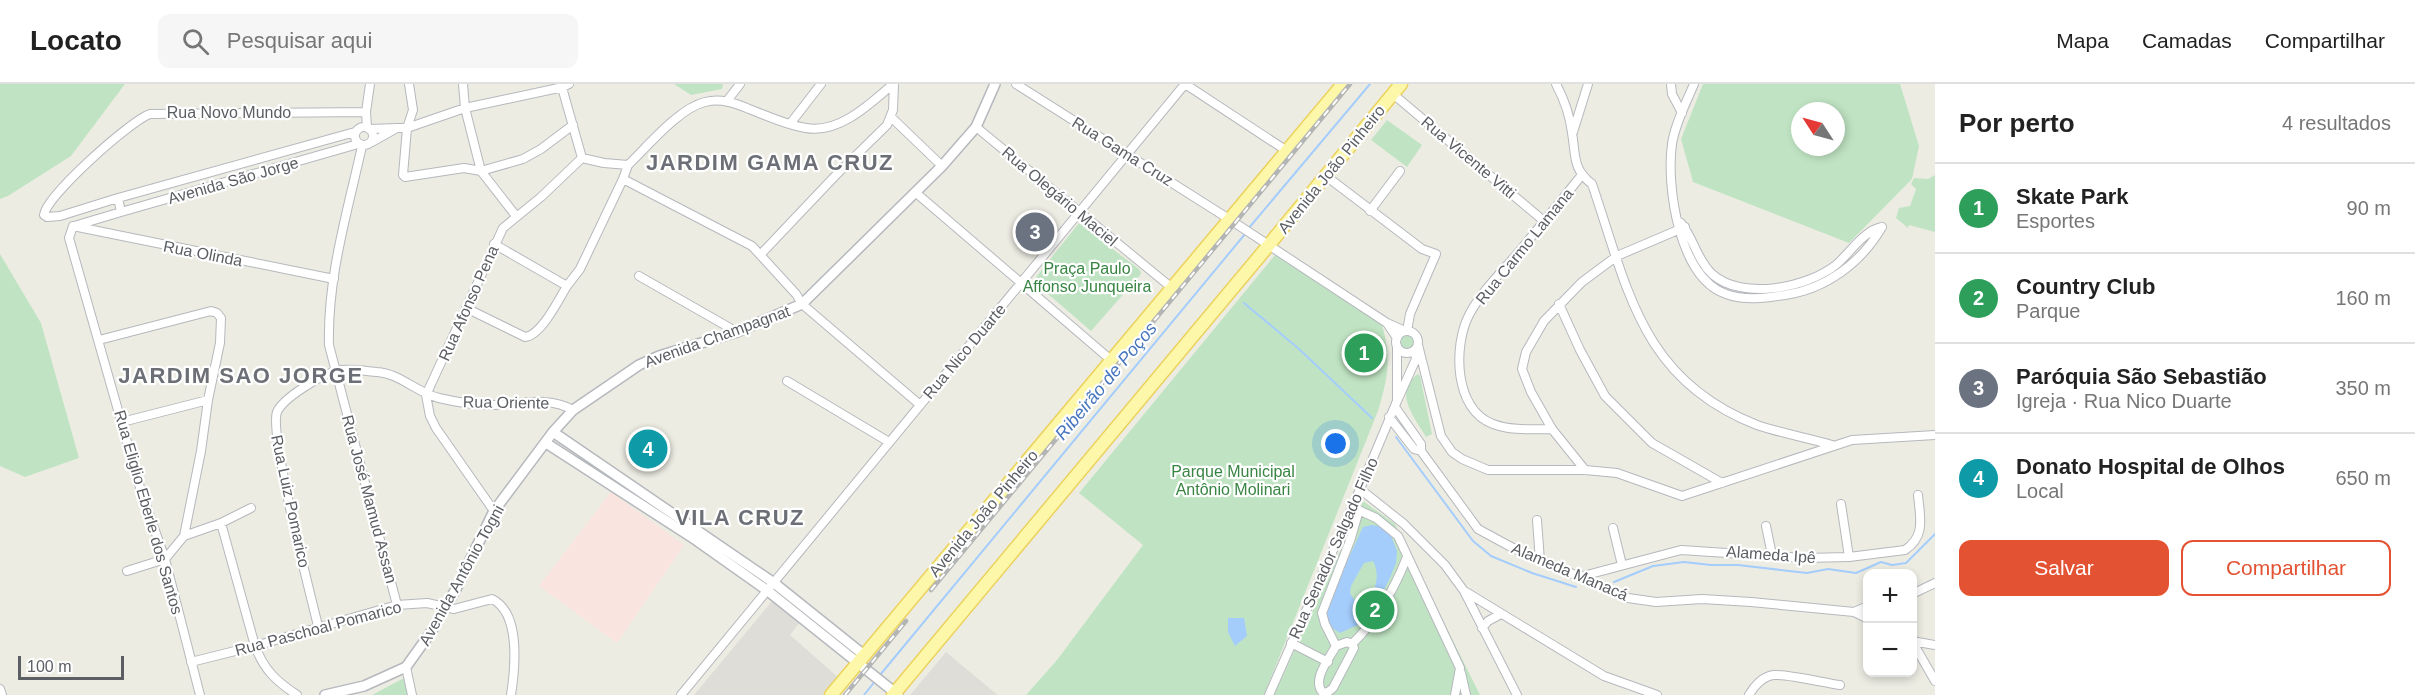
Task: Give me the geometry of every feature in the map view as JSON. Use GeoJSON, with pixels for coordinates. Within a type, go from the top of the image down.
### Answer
{"type":"FeatureCollection","features":[{"type":"Feature","properties":{"kind":"main road","name":"Avenida João Pinheiro"},"geometry":{"type":"LineString","coordinates":[[831,695],[863,662],[1111,360],[1343,84]]}},
{"type":"Feature","properties":{"kind":"main road","name":"Avenida João Pinheiro"},"geometry":{"type":"LineString","coordinates":[[893,692],[1263,243],[1326,176],[1396,89]]}},
{"type":"Feature","properties":{"kind":"street"},"geometry":{"type":"LineString","coordinates":[[370,84],[366,112],[368,128],[373,136],[372,142]]}},
{"type":"Feature","properties":{"kind":"street"},"geometry":{"type":"LineString","coordinates":[[409,84],[413,110],[407,128],[403,175],[406,177],[464,168],[481,171],[530,156],[573,125]]}},
{"type":"Feature","properties":{"kind":"street"},"geometry":{"type":"LineString","coordinates":[[463,84],[465,108],[481,171],[516,216]]}},
{"type":"Feature","properties":{"kind":"street"},"geometry":{"type":"LineString","coordinates":[[727,101],[740,84]]}},
{"type":"Feature","properties":{"kind":"street"},"geometry":{"type":"LineString","coordinates":[[790,124],[821,84]]}},
{"type":"Feature","properties":{"kind":"street"},"geometry":{"type":"LineString","coordinates":[[466,308],[527,337],[535,334],[580,269],[628,165],[694,106],[704,102],[727,101],[790,124],[821,128],[857,113],[894,84]]}},
{"type":"Feature","properties":{"kind":"street"},"geometry":{"type":"LineString","coordinates":[[761,254],[892,118],[894,84]]}},
{"type":"Feature","properties":{"kind":"street","name":"Avenida Champagnat"},"geometry":{"type":"LineString","coordinates":[[546,443],[573,410],[639,364],[736,332],[802,304],[942,166],[976,127],[995,84]]}},
{"type":"Feature","properties":{"kind":"street","name":"Rua Gama Cruz"},"geometry":{"type":"LineString","coordinates":[[1016,84],[1241,226],[1263,243],[1387,323]]}},
{"type":"Feature","properties":{"kind":"street"},"geometry":{"type":"LineString","coordinates":[[1185,84],[1287,151]]}},
{"type":"Feature","properties":{"kind":"street","name":"Rua Nico Duarte"},"geometry":{"type":"LineString","coordinates":[[681,695],[1185,84]]}},
{"type":"Feature","properties":{"kind":"street"},"geometry":{"type":"LineString","coordinates":[[1556,84],[1563,96],[1572,133],[1574,154],[1581,176],[1592,184],[1635,309],[1650,339],[1668,364],[1689,387],[1716,405],[1760,426],[1833,445]]}},
{"type":"Feature","properties":{"kind":"street"},"geometry":{"type":"LineString","coordinates":[[1572,133],[1587,84]]}},
{"type":"Feature","properties":{"kind":"street"},"geometry":{"type":"LineString","coordinates":[[1671,84],[1672,94],[1682,113]]}},
{"type":"Feature","properties":{"kind":"street"},"geometry":{"type":"LineString","coordinates":[[1682,229],[1705,267],[1720,280],[1731,286],[1746,289],[1769,289],[1818,276],[1835,266],[1866,234],[1882,227],[1876,238],[1848,268],[1822,285],[1792,294],[1752,298],[1725,294],[1706,281],[1696,269],[1678,220],[1670,167],[1672,142],[1694,84]]}},
{"type":"Feature","properties":{"kind":"street"},"geometry":{"type":"LineString","coordinates":[[397,128],[407,128],[465,108],[564,85],[582,158],[604,164],[628,165]]}},
{"type":"Feature","properties":{"kind":"street","name":"Rua Vicente Vitti"},"geometry":{"type":"LineString","coordinates":[[1396,89],[1545,222]]}},
{"type":"Feature","properties":{"kind":"street","name":"Rua Novo Mundo"},"geometry":{"type":"LineString","coordinates":[[60,216],[46,218],[44,212],[57,195],[109,141],[150,114],[157,112],[366,112]]}},
{"type":"Feature","properties":{"kind":"street"},"geometry":{"type":"LineString","coordinates":[[892,118],[942,166]]}},
{"type":"Feature","properties":{"kind":"street","name":"Avenida São Jorge"},"geometry":{"type":"LineString","coordinates":[[60,216],[355,132],[361,127],[397,128]]}},
{"type":"Feature","properties":{"kind":"street","name":"Rua Olegário Maciel"},"geometry":{"type":"LineString","coordinates":[[976,127],[1172,288]]}},
{"type":"Feature","properties":{"kind":"street","name":"Avenida São Jorge"},"geometry":{"type":"LineString","coordinates":[[73,226],[372,142],[397,128]]}},
{"type":"Feature","properties":{"kind":"street"},"geometry":{"type":"LineString","coordinates":[[355,132],[354,138],[360,145]]}},
{"type":"Feature","properties":{"kind":"street","name":"Rua José Mamud Assan"},"geometry":{"type":"LineString","coordinates":[[360,145],[334,279],[328,330],[329,345],[397,605]]}},
{"type":"Feature","properties":{"kind":"street","name":"Rua Afonso Pena"},"geometry":{"type":"LineString","coordinates":[[426,395],[503,228],[582,158]]}},
{"type":"Feature","properties":{"kind":"street"},"geometry":{"type":"LineString","coordinates":[[1370,211],[1400,171]]}},
{"type":"Feature","properties":{"kind":"street"},"geometry":{"type":"LineString","coordinates":[[1326,176],[1422,249],[1436,254],[1410,314],[1406,331],[1397,342],[1396,404]]}},
{"type":"Feature","properties":{"kind":"street","name":"Rua Carmo Lamana"},"geometry":{"type":"LineString","coordinates":[[1552,429],[1511,428],[1493,424],[1479,416],[1465,396],[1460,377],[1460,352],[1468,316],[1482,295],[1581,176]]}},
{"type":"Feature","properties":{"kind":"street"},"geometry":{"type":"LineString","coordinates":[[623,179],[728,232],[761,254],[802,304],[919,404]]}},
{"type":"Feature","properties":{"kind":"street"},"geometry":{"type":"LineString","coordinates":[[915,192],[1111,360]]}},
{"type":"Feature","properties":{"kind":"street"},"geometry":{"type":"LineString","coordinates":[[118,198],[121,212]]}},
{"type":"Feature","properties":{"kind":"street","name":"Rua Olinda"},"geometry":{"type":"LineString","coordinates":[[73,226],[334,279]]}},
{"type":"Feature","properties":{"kind":"street","name":"Rua Eliglio Eberle dos Santos"},"geometry":{"type":"LineString","coordinates":[[73,226],[69,238],[141,491],[165,559],[200,695]]}},
{"type":"Feature","properties":{"kind":"street"},"geometry":{"type":"LineString","coordinates":[[1586,470],[1552,429],[1531,392],[1522,369],[1526,352],[1544,321],[1581,282],[1617,256],[1682,229]]}},
{"type":"Feature","properties":{"kind":"street"},"geometry":{"type":"LineString","coordinates":[[494,244],[567,286]]}},
{"type":"Feature","properties":{"kind":"street"},"geometry":{"type":"LineString","coordinates":[[639,276],[736,332]]}},
{"type":"Feature","properties":{"kind":"street"},"geometry":{"type":"LineString","coordinates":[[1559,304],[1605,396],[1652,443],[1722,483]]}},
{"type":"Feature","properties":{"kind":"street"},"geometry":{"type":"LineString","coordinates":[[99,340],[210,311],[218,313],[221,318],[220,344],[184,536],[165,559],[127,571]]}},
{"type":"Feature","properties":{"kind":"street"},"geometry":{"type":"LineString","coordinates":[[1387,323],[1417,335],[1417,348],[1441,436],[1452,452],[1488,470],[1586,470],[1617,474],[1682,496],[1852,440],[1935,435]]}},
{"type":"Feature","properties":{"kind":"street"},"geometry":{"type":"LineString","coordinates":[[1387,323],[1405,353],[1417,348]]}},
{"type":"Feature","properties":{"kind":"street","name":"Rua Senador Salgado Filho"},"geometry":{"type":"LineString","coordinates":[[1269,695],[1356,508],[1360,489],[1389,417],[1416,359],[1417,348]]}},
{"type":"Feature","properties":{"kind":"street","name":"Rua Oriente"},"geometry":{"type":"LineString","coordinates":[[337,371],[386,373],[426,395],[475,405],[555,402],[573,410]]}},
{"type":"Feature","properties":{"kind":"street","name":"Rua Luiz Pomarico"},"geometry":{"type":"LineString","coordinates":[[318,626],[288,496],[275,420],[280,407],[293,394],[337,371]]}},
{"type":"Feature","properties":{"kind":"street"},"geometry":{"type":"LineString","coordinates":[[787,381],[889,442]]}},
{"type":"Feature","properties":{"kind":"street"},"geometry":{"type":"LineString","coordinates":[[426,395],[430,416],[436,428],[494,511]]}},
{"type":"Feature","properties":{"kind":"street"},"geometry":{"type":"LineString","coordinates":[[122,422],[208,400]]}},
{"type":"Feature","properties":{"kind":"street","name":"Alameda Manacá"},"geometry":{"type":"LineString","coordinates":[[1396,404],[1420,444],[1421,451],[1479,529],[1540,561],[1628,597],[1656,602],[1712,600],[1854,612],[1863,616]]}},
{"type":"Feature","properties":{"kind":"street","name":"Alameda Manacá"},"geometry":{"type":"LineString","coordinates":[[1389,417],[1414,449],[1421,451]]}},
{"type":"Feature","properties":{"kind":"street"},"geometry":{"type":"LineString","coordinates":[[553,432],[699,536],[863,662]]}},
{"type":"Feature","properties":{"kind":"street"},"geometry":{"type":"LineString","coordinates":[[546,443],[623,494],[699,536],[774,583],[863,662],[893,692]]}},
{"type":"Feature","properties":{"kind":"street","name":"Avenida Antônio Togni"},"geometry":{"type":"LineString","coordinates":[[406,667],[445,608],[494,511],[546,443]]}},
{"type":"Feature","properties":{"kind":"street"},"geometry":{"type":"LineString","coordinates":[[623,494],[630,485]]}},
{"type":"Feature","properties":{"kind":"street"},"geometry":{"type":"LineString","coordinates":[[1360,489],[1423,542],[1445,565],[1464,591],[1517,695]]}},
{"type":"Feature","properties":{"kind":"street","name":"Alameda Ipê"},"geometry":{"type":"LineString","coordinates":[[1579,577],[1681,550],[1804,558],[1849,557],[1905,550],[1912,546],[1922,528],[1918,495]]}},
{"type":"Feature","properties":{"kind":"street"},"geometry":{"type":"LineString","coordinates":[[1841,504],[1849,557]]}},
{"type":"Feature","properties":{"kind":"street"},"geometry":{"type":"LineString","coordinates":[[184,536],[221,523],[251,508]]}},
{"type":"Feature","properties":{"kind":"street"},"geometry":{"type":"LineString","coordinates":[[1336,646],[1322,613],[1351,538],[1356,508],[1376,518],[1398,536],[1460,668],[1466,695]]}},
{"type":"Feature","properties":{"kind":"street"},"geometry":{"type":"LineString","coordinates":[[1537,520],[1540,561]]}},
{"type":"Feature","properties":{"kind":"street"},"geometry":{"type":"LineString","coordinates":[[221,523],[261,661],[271,676],[297,695]]}},
{"type":"Feature","properties":{"kind":"street"},"geometry":{"type":"LineString","coordinates":[[1766,526],[1772,555]]}},
{"type":"Feature","properties":{"kind":"street"},"geometry":{"type":"LineString","coordinates":[[1613,528],[1622,565]]}},
{"type":"Feature","properties":{"kind":"street"},"geometry":{"type":"LineString","coordinates":[[1352,644],[1384,607],[1407,557]]}},
{"type":"Feature","properties":{"kind":"street"},"geometry":{"type":"LineString","coordinates":[[1917,592],[1935,583]]}},
{"type":"Feature","properties":{"kind":"street"},"geometry":{"type":"LineString","coordinates":[[1464,591],[1604,676],[1657,695]]}},
{"type":"Feature","properties":{"kind":"street","name":"Rua Paschoal Pomarico"},"geometry":{"type":"LineString","coordinates":[[191,662],[397,605],[427,603],[454,609],[492,599],[498,603],[508,620],[514,638],[515,671],[512,695]]}},
{"type":"Feature","properties":{"kind":"street"},"geometry":{"type":"LineString","coordinates":[[1854,612],[1863,608]]}},
{"type":"Feature","properties":{"kind":"street"},"geometry":{"type":"LineString","coordinates":[[1482,628],[1488,621],[1501,615]]}},
{"type":"Feature","properties":{"kind":"street"},"geometry":{"type":"LineString","coordinates":[[1347,642],[1352,644],[1353,650],[1335,684],[1328,692],[1318,692],[1319,680],[1336,646],[1347,642]]}},
{"type":"Feature","properties":{"kind":"street"},"geometry":{"type":"LineString","coordinates":[[1917,642],[1935,645]]}},
{"type":"Feature","properties":{"kind":"street"},"geometry":{"type":"LineString","coordinates":[[1291,644],[1328,662]]}},
{"type":"Feature","properties":{"kind":"street"},"geometry":{"type":"LineString","coordinates":[[1917,650],[1935,681]]}},
{"type":"Feature","properties":{"kind":"street"},"geometry":{"type":"LineString","coordinates":[[325,695],[364,686],[406,667],[412,695]]}},
{"type":"Feature","properties":{"kind":"street"},"geometry":{"type":"LineString","coordinates":[[1455,695],[1460,668]]}},
{"type":"Feature","properties":{"kind":"street"},"geometry":{"type":"LineString","coordinates":[[1749,695],[1754,687],[1774,675],[1840,686]]}},
{"type":"Feature","properties":{"kind":"street"},"geometry":{"type":"LineString","coordinates":[[0,689],[2,695]]}},
{"type":"Feature","properties":{"kind":"shaded area"},"geometry":{"type":"Polygon","coordinates":[[[611,492],[684,545],[617,643],[539,586],[611,492]]]}},
{"type":"Feature","properties":{"kind":"shaded area"},"geometry":{"type":"Polygon","coordinates":[[[773,600],[800,622],[790,635],[839,678],[824,695],[694,695],[773,600]]]}},
{"type":"Feature","properties":{"kind":"shaded area"},"geometry":{"type":"Polygon","coordinates":[[[946,652],[994,692],[998,695],[910,695],[946,652]]]}},
{"type":"Feature","properties":{"kind":"green space"},"geometry":{"type":"Polygon","coordinates":[[[0,84],[125,84],[71,156],[0,199],[0,84]]]}},
{"type":"Feature","properties":{"kind":"green space"},"geometry":{"type":"Polygon","coordinates":[[[674,84],[723,84],[722,89],[691,95],[674,84]]]}},
{"type":"Feature","properties":{"kind":"green space"},"geometry":{"type":"Polygon","coordinates":[[[1703,84],[1900,84],[1919,146],[1912,179],[1849,243],[1693,182],[1681,139],[1703,84]]]}},
{"type":"Feature","properties":{"kind":"green space"},"geometry":{"type":"Polygon","coordinates":[[[1387,120],[1422,145],[1407,167],[1371,140],[1387,120]]]}},
{"type":"Feature","properties":{"kind":"green space"},"geometry":{"type":"Polygon","coordinates":[[[1935,175],[1935,232],[1909,225],[1908,228],[1896,218],[1899,208],[1910,206],[1916,189],[1911,184],[1914,178],[1928,179],[1935,175]]]}},
{"type":"Feature","properties":{"kind":"green space","name":"Praça Paulo Affonso Junqueira"},"geometry":{"type":"Polygon","coordinates":[[[1079,223],[1140,270],[1141,274],[1091,331],[1033,281],[1079,223]]]}},
{"type":"Feature","properties":{"kind":"green space"},"geometry":{"type":"Polygon","coordinates":[[[0,254],[41,323],[79,458],[25,477],[0,466],[0,254]]]}},
{"type":"Feature","properties":{"kind":"green space","name":"Parque Municipal Antônio Molinari"},"geometry":{"type":"Polygon","coordinates":[[[1275,255],[1382,325],[1388,368],[1378,411],[1264,695],[1026,695],[1057,660],[1143,545],[1079,493],[1275,255]]]}},
{"type":"Feature","properties":{"kind":"green space"},"geometry":{"type":"Polygon","coordinates":[[[1407,334],[1415,342],[1407,350],[1399,342],[1407,334]]]}},
{"type":"Feature","properties":{"kind":"green space"},"geometry":{"type":"Polygon","coordinates":[[[1418,374],[1432,434],[1426,437],[1406,397],[1410,381],[1418,374]]]}},
{"type":"Feature","properties":{"kind":"green space"},"geometry":{"type":"Polygon","coordinates":[[[1363,501],[1395,524],[1480,695],[1274,695],[1363,501]]]}},
{"type":"Feature","properties":{"kind":"green space"},"geometry":{"type":"Polygon","coordinates":[[[404,678],[407,695],[372,695],[404,678]]]}},
{"type":"Feature","properties":{"kind":"water"},"geometry":{"type":"Polygon","coordinates":[[[1372,525],[1388,528],[1397,551],[1396,563],[1379,599],[1360,624],[1340,633],[1329,626],[1324,611],[1363,527],[1372,525]],[[1373,561],[1364,563],[1351,586],[1350,593],[1355,601],[1366,600],[1373,592],[1377,576],[1373,561]]]}},
{"type":"Feature","properties":{"kind":"water"},"geometry":{"type":"Polygon","coordinates":[[[1228,618],[1244,618],[1247,636],[1235,646],[1228,632],[1228,618]]]}},
{"type":"Feature","properties":{"kind":"waterway","name":"Ribeirão de Poços"},"geometry":{"type":"LineString","coordinates":[[1248,229],[1370,84]]}},
{"type":"Feature","properties":{"kind":"waterway","name":"Ribeirão de Poços"},"geometry":{"type":"LineString","coordinates":[[880,675],[1245,234]]}},
{"type":"Feature","properties":{"kind":"waterway"},"geometry":{"type":"LineString","coordinates":[[1244,303],[1299,349],[1372,418]]}},
{"type":"Feature","properties":{"kind":"waterway"},"geometry":{"type":"LineString","coordinates":[[1396,437],[1473,541],[1491,556],[1532,573],[1576,587]]}},
{"type":"Feature","properties":{"kind":"waterway"},"geometry":{"type":"LineString","coordinates":[[1614,582],[1653,566],[1684,562],[1738,565],[1807,573],[1828,569],[1856,573],[1881,562],[1892,565],[1906,563],[1935,534]]}},
{"type":"Feature","properties":{"kind":"waterway","name":"Ribeirão de Poços"},"geometry":{"type":"LineString","coordinates":[[864,695],[876,680]]}},
{"type":"Feature","properties":{"kind":"railway"},"geometry":{"type":"LineString","coordinates":[[931,590],[1350,84]]}},
{"type":"Feature","properties":{"kind":"railway"},"geometry":{"type":"LineString","coordinates":[[845,695],[906,621]]}},
{"type":"Feature","properties":{"kind":"place","name":"Paróquia São Sebastião"},"geometry":{"type":"Point","coordinates":[1035,232]}},
{"type":"Feature","properties":{"kind":"place","name":"Skate Park"},"geometry":{"type":"Point","coordinates":[1364,353]}},
{"type":"Feature","properties":{"kind":"place","name":"Donato Hospital de Olhos"},"geometry":{"type":"Point","coordinates":[648,449]}},
{"type":"Feature","properties":{"kind":"place","name":"Country Club"},"geometry":{"type":"Point","coordinates":[1375,610]}},
{"type":"Feature","properties":{"kind":"district","name":"JARDIM GAMA CRUZ"},"geometry":{"type":"Point","coordinates":[770,162]}},
{"type":"Feature","properties":{"kind":"district","name":"JARDIM SAO JORGE"},"geometry":{"type":"Point","coordinates":[241,375]}},
{"type":"Feature","properties":{"kind":"district","name":"VILA CRUZ"},"geometry":{"type":"Point","coordinates":[740,517]}}]}
